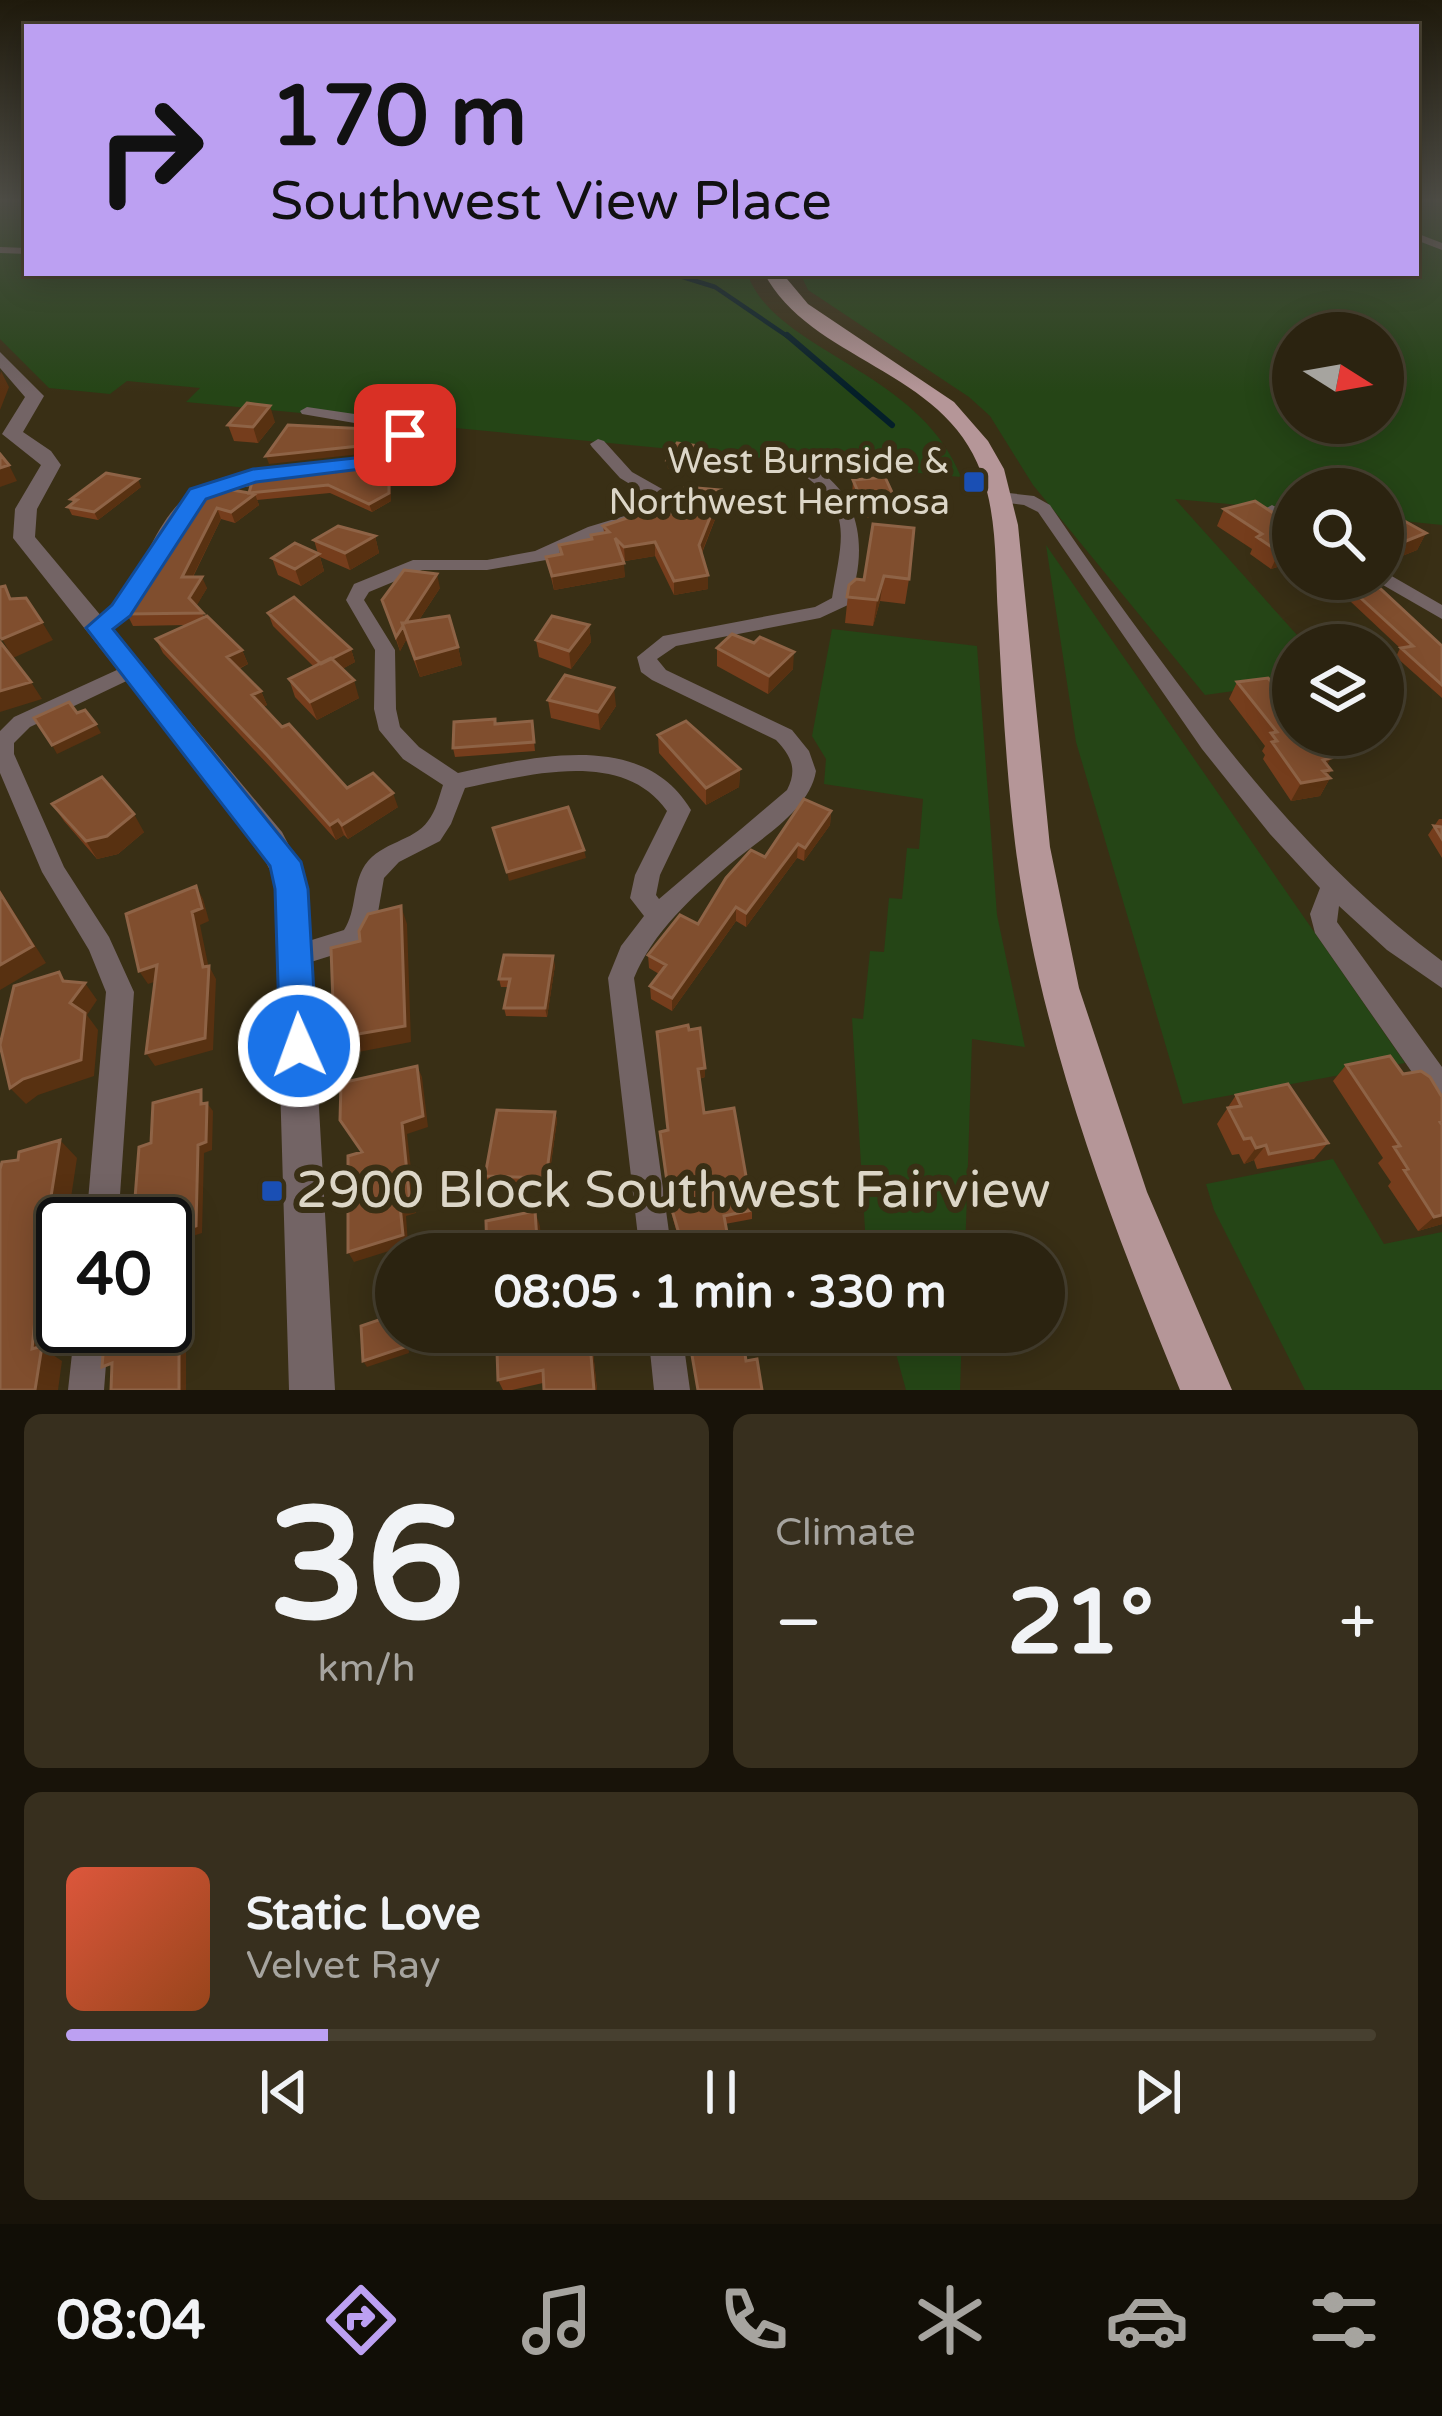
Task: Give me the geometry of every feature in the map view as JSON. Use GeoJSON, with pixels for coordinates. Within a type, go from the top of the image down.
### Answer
{"type":"FeatureCollection","features":[{"type":"Feature","properties":{"kind":"main road"},"geometry":{"type":"LineString","coordinates":[[775,276],[782,290],[806,312],[898,370],[949,409],[985,453],[1000,497],[1021,750],[1052,956],[1103,1132],[1157,1277],[1206,1390]]}},
{"type":"Feature","properties":{"kind":"street"},"geometry":{"type":"LineString","coordinates":[[0,357],[35,396],[12,434],[51,465],[25,509],[22,533],[285,862],[292,889],[296,956],[312,1390]]}},
{"type":"Feature","properties":{"kind":"street"},"geometry":{"type":"LineString","coordinates":[[98,628],[121,610],[198,494],[253,476],[377,461],[397,453],[406,440],[402,432],[375,422],[308,411]]}},
{"type":"Feature","properties":{"kind":"street"},"geometry":{"type":"LineString","coordinates":[[598,444],[626,475],[664,498],[658,511],[594,531],[540,556],[487,565],[434,562],[411,567],[365,585],[355,596],[385,650],[385,709],[390,730],[411,753],[455,782],[541,764],[586,764],[652,777],[671,791],[680,811],[644,878],[643,898],[659,916]]}},
{"type":"Feature","properties":{"kind":"street"},"geometry":{"type":"LineString","coordinates":[[653,1233],[621,978],[631,948],[659,916],[795,796],[806,780],[800,750],[784,735],[659,675],[648,667],[647,657],[670,641],[820,612],[841,601],[853,520],[842,496],[797,464]]}},
{"type":"Feature","properties":{"kind":"street"},"geometry":{"type":"LineString","coordinates":[[1000,497],[1028,500],[1044,509],[1224,763],[1332,890],[1442,976]]}},
{"type":"Feature","properties":{"kind":"street"},"geometry":{"type":"LineString","coordinates":[[1404,590],[1442,613]]}},
{"type":"Feature","properties":{"kind":"street"},"geometry":{"type":"LineString","coordinates":[[104,1197],[120,992],[100,945],[54,872],[3,754],[3,741],[22,722],[130,671]]}},
{"type":"Feature","properties":{"kind":"street"},"geometry":{"type":"LineString","coordinates":[[296,956],[353,938],[368,914],[369,880],[376,869],[436,834],[455,782]]}},
{"type":"Feature","properties":{"kind":"street"},"geometry":{"type":"LineString","coordinates":[[1332,890],[1324,925],[1442,1091]]}},
{"type":"Feature","properties":{"kind":"street"},"geometry":{"type":"LineString","coordinates":[[86,1390],[89,1353]]}},
{"type":"Feature","properties":{"kind":"street"},"geometry":{"type":"LineString","coordinates":[[668,1353],[672,1390]]}},
{"type":"Feature","properties":{"kind":"green space"},"geometry":{"type":"Polygon","coordinates":[[[0,264],[24,264],[24,276],[749,276],[762,300],[786,323],[914,411],[941,440],[961,477],[186,402],[200,388],[127,381],[110,394],[49,388],[0,339],[0,264]]]}},
{"type":"Feature","properties":{"kind":"green space"},"geometry":{"type":"Polygon","coordinates":[[[1419,264],[1442,264],[1442,525],[1404,521],[1404,468],[1272,468],[1272,508],[1175,499],[1287,624],[1272,624],[1272,686],[1205,695],[1033,485],[990,416],[969,397],[808,290],[801,276],[1419,276],[1419,264]]]}},
{"type":"Feature","properties":{"kind":"green space"},"geometry":{"type":"Polygon","coordinates":[[[1046,545],[1405,1063],[1183,1104],[1076,742],[1046,545]]]}},
{"type":"Feature","properties":{"kind":"green space"},"geometry":{"type":"Polygon","coordinates":[[[832,629],[977,646],[997,915],[1025,1047],[972,1039],[966,1233],[865,1233],[852,1018],[863,1019],[870,951],[884,952],[889,898],[902,899],[907,848],[919,849],[923,799],[824,784],[826,759],[812,736],[832,629]]]}},
{"type":"Feature","properties":{"kind":"green space"},"geometry":{"type":"Polygon","coordinates":[[[1333,1159],[1384,1244],[1442,1232],[1442,1390],[1305,1390],[1214,1210],[1206,1184],[1333,1159]]]}},
{"type":"Feature","properties":{"kind":"green space"},"geometry":{"type":"Polygon","coordinates":[[[896,1353],[961,1353],[960,1390],[906,1390],[896,1353]]]}},
{"type":"Feature","properties":{"kind":"building"},"geometry":{"type":"Polygon","coordinates":[[[247,403],[270,406],[253,427],[228,425],[247,403]]]}},
{"type":"Feature","properties":{"kind":"building"},"geometry":{"type":"Polygon","coordinates":[[[288,425],[370,429],[359,446],[266,456],[288,425]]]}},
{"type":"Feature","properties":{"kind":"building"},"geometry":{"type":"Polygon","coordinates":[[[677,443],[699,446],[691,463],[667,460],[677,443]]]}},
{"type":"Feature","properties":{"kind":"building"},"geometry":{"type":"Polygon","coordinates":[[[374,465],[375,469],[389,467],[389,493],[369,504],[328,485],[249,493],[252,482],[374,465]]]}},
{"type":"Feature","properties":{"kind":"building"},"geometry":{"type":"Polygon","coordinates":[[[106,473],[138,479],[94,512],[68,507],[77,500],[71,499],[106,473]]]}},
{"type":"Feature","properties":{"kind":"building"},"geometry":{"type":"Polygon","coordinates":[[[885,477],[895,499],[862,501],[853,480],[885,477]]]}},
{"type":"Feature","properties":{"kind":"building"},"geometry":{"type":"Polygon","coordinates":[[[230,482],[227,489],[255,494],[231,512],[217,508],[182,577],[202,577],[189,598],[203,613],[127,614],[182,523],[217,484],[230,482]]]}},
{"type":"Feature","properties":{"kind":"building"},"geometry":{"type":"Polygon","coordinates":[[[685,487],[721,490],[699,545],[708,575],[674,581],[655,542],[624,547],[615,538],[624,563],[552,576],[546,557],[562,554],[559,545],[592,539],[591,535],[609,532],[603,526],[648,511],[674,514],[685,487]]]}},
{"type":"Feature","properties":{"kind":"building"},"geometry":{"type":"Polygon","coordinates":[[[1255,501],[1272,512],[1272,547],[1257,537],[1262,534],[1224,509],[1255,501]]]}},
{"type":"Feature","properties":{"kind":"building"},"geometry":{"type":"Polygon","coordinates":[[[1404,521],[1426,533],[1404,542],[1404,521]]]}},
{"type":"Feature","properties":{"kind":"building"},"geometry":{"type":"Polygon","coordinates":[[[873,524],[914,528],[909,579],[884,576],[877,600],[847,597],[849,585],[864,580],[873,524]]]}},
{"type":"Feature","properties":{"kind":"building"},"geometry":{"type":"Polygon","coordinates":[[[338,526],[375,536],[345,553],[314,540],[338,526]]]}},
{"type":"Feature","properties":{"kind":"building"},"geometry":{"type":"Polygon","coordinates":[[[295,543],[319,554],[295,569],[272,558],[295,543]]]}},
{"type":"Feature","properties":{"kind":"building"},"geometry":{"type":"Polygon","coordinates":[[[404,570],[437,574],[396,637],[382,600],[404,570]]]}},
{"type":"Feature","properties":{"kind":"building"},"geometry":{"type":"Polygon","coordinates":[[[5,586],[10,599],[26,598],[42,622],[2,639],[0,587],[5,586]]]}},
{"type":"Feature","properties":{"kind":"building"},"geometry":{"type":"Polygon","coordinates":[[[294,597],[351,649],[321,664],[268,613],[294,597]]]}},
{"type":"Feature","properties":{"kind":"building"},"geometry":{"type":"Polygon","coordinates":[[[1363,600],[1393,600],[1442,646],[1442,685],[1404,651],[1413,646],[1404,638],[1404,624],[1389,624],[1363,600]]]}},
{"type":"Feature","properties":{"kind":"building"},"geometry":{"type":"Polygon","coordinates":[[[207,616],[242,650],[227,657],[261,691],[252,695],[282,727],[289,724],[347,788],[373,773],[393,793],[342,825],[338,820],[330,825],[156,639],[207,616]]]}},
{"type":"Feature","properties":{"kind":"building"},"geometry":{"type":"Polygon","coordinates":[[[449,616],[458,647],[415,659],[402,623],[449,616]]]}},
{"type":"Feature","properties":{"kind":"building"},"geometry":{"type":"Polygon","coordinates":[[[552,616],[589,625],[569,651],[536,640],[552,616]]]}},
{"type":"Feature","properties":{"kind":"building"},"geometry":{"type":"Polygon","coordinates":[[[732,634],[754,643],[760,637],[794,652],[769,676],[717,648],[732,634]]]}},
{"type":"Feature","properties":{"kind":"building"},"geometry":{"type":"Polygon","coordinates":[[[0,642],[31,682],[0,691],[0,642]]]}},
{"type":"Feature","properties":{"kind":"building"},"geometry":{"type":"Polygon","coordinates":[[[331,658],[354,680],[310,702],[289,679],[331,658]]]}},
{"type":"Feature","properties":{"kind":"building"},"geometry":{"type":"Polygon","coordinates":[[[565,675],[614,688],[598,712],[548,700],[565,675]]]}},
{"type":"Feature","properties":{"kind":"building"},"geometry":{"type":"Polygon","coordinates":[[[1268,678],[1272,683],[1272,726],[1237,682],[1268,678]]]}},
{"type":"Feature","properties":{"kind":"building"},"geometry":{"type":"Polygon","coordinates":[[[69,702],[77,713],[85,710],[96,724],[52,745],[34,718],[69,702]]]}},
{"type":"Feature","properties":{"kind":"building"},"geometry":{"type":"Polygon","coordinates":[[[495,719],[495,724],[532,721],[534,742],[453,748],[454,722],[495,719]]]}},
{"type":"Feature","properties":{"kind":"building"},"geometry":{"type":"Polygon","coordinates":[[[686,721],[740,769],[706,788],[658,735],[686,721]]]}},
{"type":"Feature","properties":{"kind":"building"},"geometry":{"type":"Polygon","coordinates":[[[1282,756],[1331,758],[1323,760],[1331,770],[1323,771],[1330,778],[1301,783],[1282,756]]]}},
{"type":"Feature","properties":{"kind":"building"},"geometry":{"type":"Polygon","coordinates":[[[102,777],[134,814],[107,836],[86,841],[52,804],[102,777]]]}},
{"type":"Feature","properties":{"kind":"building"},"geometry":{"type":"Polygon","coordinates":[[[804,799],[831,811],[805,848],[798,844],[746,913],[736,907],[672,998],[650,986],[666,965],[648,955],[680,915],[698,924],[726,878],[751,850],[765,857],[804,799]]]}},
{"type":"Feature","properties":{"kind":"building"},"geometry":{"type":"Polygon","coordinates":[[[568,807],[584,850],[507,872],[493,828],[568,807]]]}},
{"type":"Feature","properties":{"kind":"building"},"geometry":{"type":"Polygon","coordinates":[[[196,886],[202,908],[192,912],[203,967],[209,966],[205,1038],[146,1053],[157,965],[139,971],[126,914],[196,886]]]}},
{"type":"Feature","properties":{"kind":"building"},"geometry":{"type":"Polygon","coordinates":[[[0,893],[33,946],[0,965],[0,893]]]}},
{"type":"Feature","properties":{"kind":"building"},"geometry":{"type":"Polygon","coordinates":[[[401,906],[405,1026],[323,1040],[322,1006],[333,1003],[331,948],[360,941],[359,931],[368,914],[401,906]]]}},
{"type":"Feature","properties":{"kind":"building"},"geometry":{"type":"Polygon","coordinates":[[[504,955],[553,956],[545,1008],[504,1008],[510,979],[499,979],[504,955]]]}},
{"type":"Feature","properties":{"kind":"building"},"geometry":{"type":"Polygon","coordinates":[[[59,972],[63,981],[85,983],[70,1003],[85,1013],[81,1060],[23,1079],[10,1088],[0,1045],[14,986],[59,972]]]}},
{"type":"Feature","properties":{"kind":"building"},"geometry":{"type":"Polygon","coordinates":[[[688,1025],[689,1030],[700,1028],[705,1068],[698,1069],[704,1113],[734,1108],[752,1210],[724,1216],[727,1233],[679,1233],[660,1132],[668,1130],[657,1032],[688,1025]]]}},
{"type":"Feature","properties":{"kind":"building"},"geometry":{"type":"Polygon","coordinates":[[[1390,1056],[1403,1074],[1421,1071],[1430,1077],[1442,1097],[1442,1215],[1434,1217],[1404,1170],[1408,1169],[1394,1147],[1400,1146],[1346,1065],[1390,1056]]]}},
{"type":"Feature","properties":{"kind":"building"},"geometry":{"type":"Polygon","coordinates":[[[417,1066],[423,1116],[402,1123],[410,1203],[400,1206],[403,1233],[375,1233],[375,1244],[348,1252],[348,1156],[362,1152],[340,1120],[341,1083],[417,1066]]]}},
{"type":"Feature","properties":{"kind":"building"},"geometry":{"type":"Polygon","coordinates":[[[1288,1084],[1328,1143],[1269,1154],[1266,1145],[1256,1148],[1251,1138],[1244,1139],[1228,1108],[1241,1106],[1236,1095],[1288,1084]]]}},
{"type":"Feature","properties":{"kind":"building"},"geometry":{"type":"Polygon","coordinates":[[[201,1090],[201,1104],[207,1103],[206,1142],[198,1145],[196,1226],[192,1227],[192,1197],[135,1197],[139,1147],[151,1143],[153,1103],[201,1090]]]}},
{"type":"Feature","properties":{"kind":"building"},"geometry":{"type":"Polygon","coordinates":[[[497,1110],[555,1112],[546,1178],[485,1176],[497,1110]]]}},
{"type":"Feature","properties":{"kind":"building"},"geometry":{"type":"Polygon","coordinates":[[[60,1140],[51,1197],[36,1197],[32,1349],[41,1353],[35,1390],[0,1390],[0,1169],[2,1162],[18,1160],[19,1152],[60,1140]]]}},
{"type":"Feature","properties":{"kind":"building"},"geometry":{"type":"Polygon","coordinates":[[[535,1211],[537,1233],[486,1233],[486,1221],[535,1211]]]}},
{"type":"Feature","properties":{"kind":"building"},"geometry":{"type":"Polygon","coordinates":[[[375,1321],[375,1353],[387,1353],[363,1361],[361,1326],[375,1321]]]}},
{"type":"Feature","properties":{"kind":"building"},"geometry":{"type":"Polygon","coordinates":[[[103,1353],[179,1353],[179,1390],[111,1390],[112,1363],[102,1367],[103,1353]]]}},
{"type":"Feature","properties":{"kind":"building"},"geometry":{"type":"Polygon","coordinates":[[[497,1353],[591,1353],[594,1390],[544,1390],[543,1370],[498,1380],[497,1353]]]}},
{"type":"Feature","properties":{"kind":"building"},"geometry":{"type":"Polygon","coordinates":[[[692,1353],[745,1353],[746,1361],[757,1359],[762,1390],[698,1390],[692,1353]]]}},
{"type":"Feature","properties":{"kind":"waterway"},"geometry":{"type":"LineString","coordinates":[[680,276],[715,287],[790,338]]}},
{"type":"Feature","properties":{"kind":"waterway"},"geometry":{"type":"LineString","coordinates":[[787,335],[892,425]]}},
{"type":"Feature","properties":{"kind":"place","name":"West Burnside & Northwest Hermosa"},"geometry":{"type":"Point","coordinates":[974,482]}},
{"type":"Feature","properties":{"kind":"place","name":"2900 Block Southwest Fairview"},"geometry":{"type":"Point","coordinates":[272,1191]}},
{"type":"Feature","properties":{"kind":"route"},"geometry":{"type":"LineString","coordinates":[[299,1046],[292,889],[285,862],[98,628],[121,610],[198,494],[253,476],[388,458],[404,446],[405,435]]}}]}
